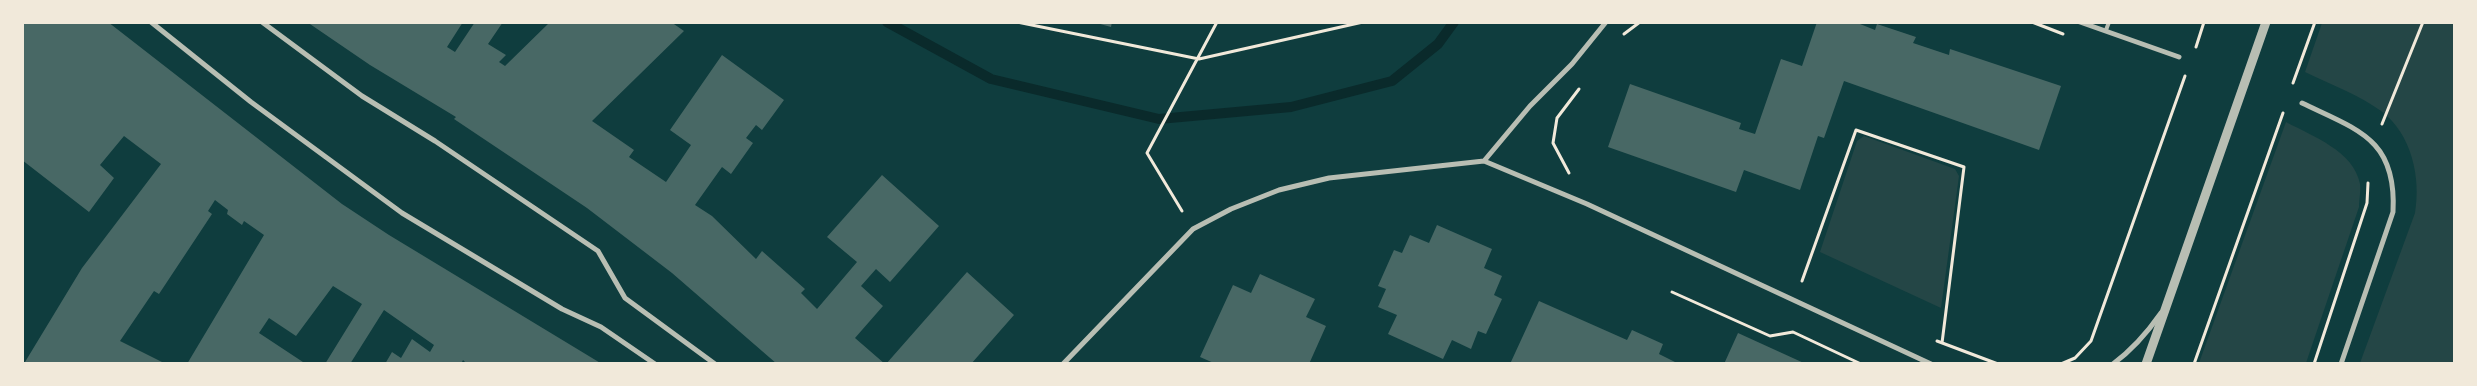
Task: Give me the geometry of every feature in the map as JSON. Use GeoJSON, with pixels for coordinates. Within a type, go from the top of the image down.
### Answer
{"type":"FeatureCollection","features":[{"type":"Feature","properties":{"kind":"street"},"geometry":{"type":"LineString","coordinates":[[152,22],[251,102],[402,213],[562,309],[601,327],[655,364]]}},
{"type":"Feature","properties":{"kind":"street"},"geometry":{"type":"LineString","coordinates":[[262,22],[362,96],[435,141],[598,251],[624,298],[715,364]]}},
{"type":"Feature","properties":{"kind":"street"},"geometry":{"type":"LineString","coordinates":[[1484,161],[1530,106],[1572,64],[1606,22]]}},
{"type":"Feature","properties":{"kind":"street"},"geometry":{"type":"LineString","coordinates":[[2080,22],[2179,57]]}},
{"type":"Feature","properties":{"kind":"street"},"geometry":{"type":"LineString","coordinates":[[2146,364],[2266,22]]}},
{"type":"Feature","properties":{"kind":"street"},"geometry":{"type":"LineString","coordinates":[[2302,103],[2364,134],[2374,144],[2390,171],[2394,188],[2393,212],[2341,364]]}},
{"type":"Feature","properties":{"kind":"street"},"geometry":{"type":"LineString","coordinates":[[1063,364],[1193,229],[1231,209],[1279,190],[1329,178],[1484,161],[1587,204],[1931,364]]}},
{"type":"Feature","properties":{"kind":"street"},"geometry":{"type":"LineString","coordinates":[[2113,364],[2125,355],[2148,331],[2167,304]]}},
{"type":"Feature","properties":{"kind":"lane"},"geometry":{"type":"LineString","coordinates":[[2106,30],[2109,22]]}},
{"type":"Feature","properties":{"kind":"path"},"geometry":{"type":"LineString","coordinates":[[1017,22],[1199,58],[1363,22]]}},
{"type":"Feature","properties":{"kind":"path"},"geometry":{"type":"LineString","coordinates":[[1193,229],[1147,153],[1217,22]]}},
{"type":"Feature","properties":{"kind":"path"},"geometry":{"type":"LineString","coordinates":[[1620,37],[1640,22]]}},
{"type":"Feature","properties":{"kind":"path"},"geometry":{"type":"LineString","coordinates":[[2192,56],[2204,22]]}},
{"type":"Feature","properties":{"kind":"path"},"geometry":{"type":"LineString","coordinates":[[2290,93],[2315,22]]}},
{"type":"Feature","properties":{"kind":"path"},"geometry":{"type":"LineString","coordinates":[[2374,144],[2423,22]]}},
{"type":"Feature","properties":{"kind":"path"},"geometry":{"type":"LineString","coordinates":[[2061,364],[2075,358],[2091,341],[2187,73]]}},
{"type":"Feature","properties":{"kind":"path"},"geometry":{"type":"LineString","coordinates":[[1574,180],[1553,143],[1557,118],[1586,82]]}},
{"type":"Feature","properties":{"kind":"path"},"geometry":{"type":"LineString","coordinates":[[2194,364],[2284,111]]}},
{"type":"Feature","properties":{"kind":"path"},"geometry":{"type":"LineString","coordinates":[[1802,282],[1856,130],[1964,167],[1942,343]]}},
{"type":"Feature","properties":{"kind":"path"},"geometry":{"type":"LineString","coordinates":[[2314,364],[2367,203],[2366,176]]}},
{"type":"Feature","properties":{"kind":"path"},"geometry":{"type":"LineString","coordinates":[[1792,278],[1810,286]]}},
{"type":"Feature","properties":{"kind":"path"},"geometry":{"type":"LineString","coordinates":[[1672,292],[1770,336],[1793,332],[1861,364]]}},
{"type":"Feature","properties":{"kind":"path"},"geometry":{"type":"LineString","coordinates":[[1935,340],[1998,364]]}},
{"type":"Feature","properties":{"kind":"shaded area"},"geometry":{"type":"Polygon","coordinates":[[[2322,23],[2454,23],[2454,363],[2360,363],[2415,213],[2417,186],[2412,158],[2407,144],[2392,121],[2381,111],[2363,100],[2305,72],[2322,23]]]}},
{"type":"Feature","properties":{"kind":"shaded area"},"geometry":{"type":"Polygon","coordinates":[[[2286,122],[2319,139],[2341,154],[2350,162],[2360,184],[2359,207],[2306,363],[2199,363],[2286,122]]]}},
{"type":"Feature","properties":{"kind":"shaded area"},"geometry":{"type":"Polygon","coordinates":[[[1864,136],[1955,169],[1959,176],[1941,308],[1820,252],[1857,141],[1864,136]]]}},
{"type":"Feature","properties":{"kind":"building"},"geometry":{"type":"Polygon","coordinates":[[[22,22],[108,22],[342,204],[389,235],[602,364],[467,364],[463,360],[461,364],[385,364],[392,352],[401,358],[412,339],[430,352],[434,345],[384,310],[350,364],[325,364],[362,304],[333,286],[296,336],[269,318],[259,333],[306,364],[187,364],[264,235],[244,221],[242,225],[227,214],[228,210],[215,200],[208,211],[212,214],[159,294],[154,291],[120,341],[166,364],[25,362],[82,268],[161,164],[124,136],[100,165],[114,178],[89,212],[22,160],[22,22]]]}},
{"type":"Feature","properties":{"kind":"building"},"geometry":{"type":"Polygon","coordinates":[[[307,22],[463,22],[447,47],[455,52],[475,22],[503,22],[488,44],[506,55],[499,62],[505,66],[550,22],[671,22],[684,31],[592,121],[634,150],[629,157],[666,182],[691,145],[670,130],[722,55],[784,100],[762,130],[756,125],[746,138],[753,143],[731,174],[722,167],[695,205],[712,216],[756,259],[762,251],[805,289],[801,293],[817,309],[857,262],[827,237],[882,175],[939,226],[890,282],[876,269],[861,286],[883,306],[855,338],[885,364],[777,364],[672,273],[587,208],[454,119],[456,117],[370,65],[307,22]]]}},
{"type":"Feature","properties":{"kind":"building"},"geometry":{"type":"Polygon","coordinates":[[[1093,22],[1112,22],[1111,27],[1093,22]]]}},
{"type":"Feature","properties":{"kind":"building"},"geometry":{"type":"Polygon","coordinates":[[[1817,22],[1855,22],[1875,30],[1877,24],[1916,37],[1913,43],[1949,55],[1950,49],[2061,86],[2039,150],[1844,81],[1824,138],[1818,136],[1800,190],[1744,170],[1736,192],[1608,147],[1630,84],[1741,123],[1739,129],[1755,134],[1781,59],[1802,66],[1817,22]]]}},
{"type":"Feature","properties":{"kind":"building"},"geometry":{"type":"Polygon","coordinates":[[[1437,225],[1492,249],[1484,268],[1502,276],[1494,295],[1502,299],[1486,334],[1478,331],[1471,349],[1452,340],[1443,359],[1388,334],[1397,315],[1378,307],[1386,289],[1378,286],[1394,250],[1402,253],[1410,235],[1429,243],[1437,225]]]}},
{"type":"Feature","properties":{"kind":"building"},"geometry":{"type":"Polygon","coordinates":[[[967,272],[1014,315],[971,364],[886,364],[967,272]]]}},
{"type":"Feature","properties":{"kind":"building"},"geometry":{"type":"Polygon","coordinates":[[[1260,274],[1315,299],[1306,317],[1326,326],[1309,364],[1216,364],[1200,357],[1233,285],[1251,293],[1260,274]]]}},
{"type":"Feature","properties":{"kind":"building"},"geometry":{"type":"Polygon","coordinates":[[[1539,301],[1627,340],[1632,330],[1663,344],[1659,354],[1679,364],[1510,364],[1539,301]]]}},
{"type":"Feature","properties":{"kind":"building"},"geometry":{"type":"Polygon","coordinates":[[[1738,333],[1806,364],[1724,364],[1738,333]]]}},
{"type":"Feature","properties":{"kind":"waterway"},"geometry":{"type":"LineString","coordinates":[[887,22],[991,79],[1159,119],[1291,107],[1392,81],[1438,44],[1454,22]]}}]}
